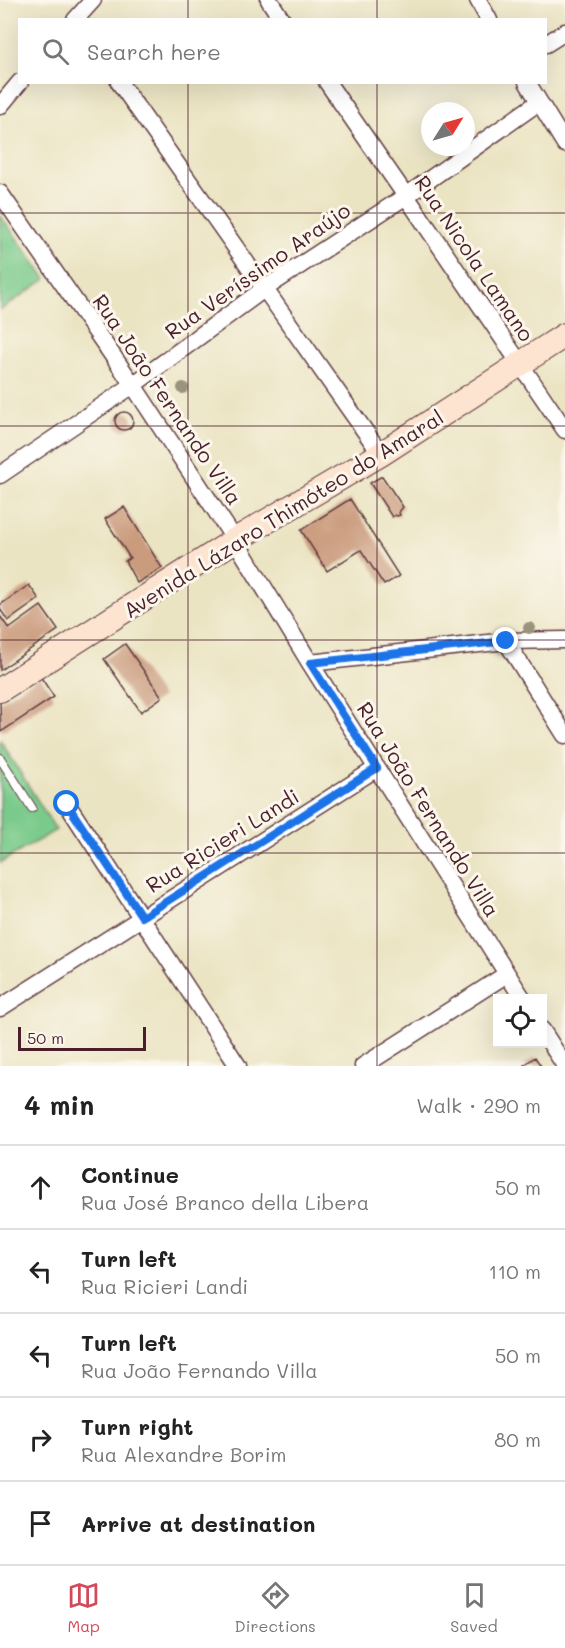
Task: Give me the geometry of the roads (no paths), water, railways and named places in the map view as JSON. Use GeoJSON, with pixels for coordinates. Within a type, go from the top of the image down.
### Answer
{"type":"FeatureCollection","features":[{"type":"Feature","properties":{"kind":"main road","name":"Avenida Lázaro Thimóteo do Amaral"},"geometry":{"type":"LineString","coordinates":[[0,690],[235,540],[381,454],[565,335]]}},
{"type":"Feature","properties":{"kind":"street"},"geometry":{"type":"LineString","coordinates":[[76,18],[93,0]]}},
{"type":"Feature","properties":{"kind":"street"},"geometry":{"type":"LineString","coordinates":[[269,0],[281,18]]}},
{"type":"Feature","properties":{"kind":"street"},"geometry":{"type":"LineString","coordinates":[[478,0],[488,18]]}},
{"type":"Feature","properties":{"kind":"street"},"geometry":{"type":"LineString","coordinates":[[547,43],[565,32]]}},
{"type":"Feature","properties":{"kind":"street"},"geometry":{"type":"LineString","coordinates":[[0,106],[18,84]]}},
{"type":"Feature","properties":{"kind":"street"},"geometry":{"type":"LineString","coordinates":[[120,84],[381,454]]}},
{"type":"Feature","properties":{"kind":"street","name":"Rua Nicola Lamano"},"geometry":{"type":"LineString","coordinates":[[328,84],[565,430]]}},
{"type":"Feature","properties":{"kind":"street"},"geometry":{"type":"LineString","coordinates":[[528,84],[565,144]]}},
{"type":"Feature","properties":{"kind":"street","name":"Rua Veríssimo Araújo"},"geometry":{"type":"LineString","coordinates":[[0,475],[134,385],[264,290],[406,196],[539,102]]}},
{"type":"Feature","properties":{"kind":"street","name":"Rua João Fernando Villa"},"geometry":{"type":"LineString","coordinates":[[0,193],[134,385],[235,540],[310,663],[520,994]]}},
{"type":"Feature","properties":{"kind":"street"},"geometry":{"type":"LineString","coordinates":[[310,663],[506,641],[565,640]]}},
{"type":"Feature","properties":{"kind":"street"},"geometry":{"type":"LineString","coordinates":[[506,641],[565,735]]}},
{"type":"Feature","properties":{"kind":"street","name":"Rua Ricieri Landi"},"geometry":{"type":"LineString","coordinates":[[0,1008],[377,768]]}},
{"type":"Feature","properties":{"kind":"street"},"geometry":{"type":"LineString","coordinates":[[67,804],[238,1066]]}},
{"type":"Feature","properties":{"kind":"street"},"geometry":{"type":"LineString","coordinates":[[363,1066],[507,974]]}},
{"type":"Feature","properties":{"kind":"street"},"geometry":{"type":"LineString","coordinates":[[547,1037],[565,1066]]}},
{"type":"Feature","properties":{"kind":"lane"},"geometry":{"type":"LineString","coordinates":[[0,758],[32,808]]}}]}
